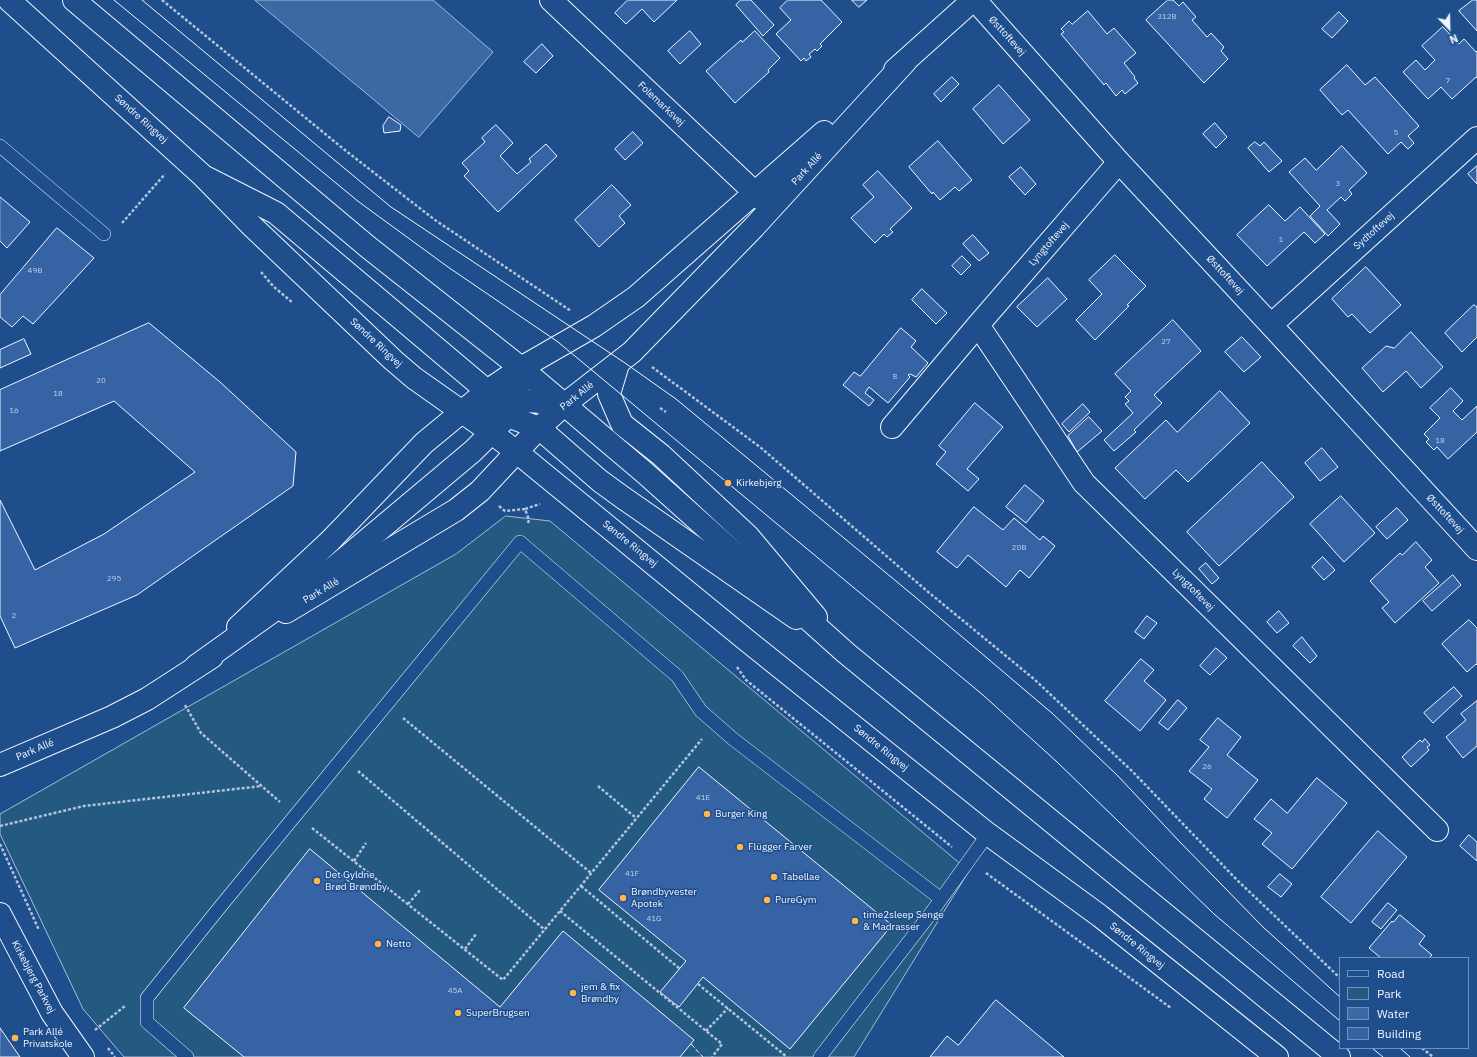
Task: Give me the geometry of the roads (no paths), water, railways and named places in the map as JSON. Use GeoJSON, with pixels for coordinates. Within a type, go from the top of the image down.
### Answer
{"type":"FeatureCollection","features":[{"type":"Feature","properties":{"kind":"street","name":"Søndre Ringvej"},"geometry":{"type":"LineString","coordinates":[[9,0],[202,175],[253,228],[414,378],[518,452],[745,639],[988,834],[1100,916],[1277,1057]]}},
{"type":"Feature","properties":{"kind":"street"},"geometry":{"type":"LineString","coordinates":[[74,0],[368,247],[565,404],[645,473],[846,654],[1339,1057]]}},
{"type":"Feature","properties":{"kind":"street","name":"Folemarksvej"},"geometry":{"type":"LineString","coordinates":[[551,0],[772,208]]}},
{"type":"Feature","properties":{"kind":"street","name":"Park Allé"},"geometry":{"type":"LineString","coordinates":[[196,666],[330,541],[424,444],[487,391],[521,368],[594,326],[636,297],[974,0]]}},
{"type":"Feature","properties":{"kind":"street","name":"Østtoftevej"},"geometry":{"type":"LineString","coordinates":[[974,0],[1119,162],[1477,549]]}},
{"type":"Feature","properties":{"kind":"street","name":"Park Allé"},"geometry":{"type":"LineString","coordinates":[[0,765],[112,717],[147,699],[172,684],[196,666],[456,510],[480,491],[539,428],[565,404],[625,358],[772,208],[906,61]]}},
{"type":"Feature","properties":{"kind":"street","name":"Sydtoftevej"},"geometry":{"type":"LineString","coordinates":[[1271,325],[1477,138]]}},
{"type":"Feature","properties":{"kind":"street","name":"Lyngtoftevej"},"geometry":{"type":"LineString","coordinates":[[892,428],[978,325],[1119,162]]}},
{"type":"Feature","properties":{"kind":"street"},"geometry":{"type":"LineString","coordinates":[[202,175],[276,213],[487,391],[539,428],[600,481],[846,654]]}},
{"type":"Feature","properties":{"kind":"street","name":"Lyngtoftevej"},"geometry":{"type":"LineString","coordinates":[[978,325],[1084,483],[1437,830]]}},
{"type":"Feature","properties":{"kind":"street"},"geometry":{"type":"LineString","coordinates":[[625,358],[609,394],[622,424],[661,455],[748,536],[846,654]]}},
{"type":"Feature","properties":{"kind":"street"},"geometry":{"type":"LineString","coordinates":[[196,666],[336,566],[431,488],[473,451],[492,433],[512,408],[521,368]]}},
{"type":"Feature","properties":{"kind":"street"},"geometry":{"type":"LineString","coordinates":[[462,412],[565,404]]}},
{"type":"Feature","properties":{"kind":"street","name":"Kirkebjerg Parkvej"},"geometry":{"type":"LineString","coordinates":[[0,914],[52,1013],[83,1057]]}},
{"type":"Feature","properties":{"kind":"lane"},"geometry":{"type":"LineString","coordinates":[[0,146],[104,234]]}},
{"type":"Feature","properties":{"kind":"lane"},"geometry":{"type":"LineString","coordinates":[[187,1057],[147,1022],[147,998],[520,542],[677,676],[700,711],[733,739],[941,899]]}},
{"type":"Feature","properties":{"kind":"lane"},"geometry":{"type":"LineString","coordinates":[[820,1057],[941,899],[988,834]]}},
{"type":"Feature","properties":{"kind":"water"},"geometry":{"type":"Polygon","coordinates":[[[255,0],[433,0],[493,52],[419,137],[255,0]]]}},
{"type":"Feature","properties":{"kind":"tram line"},"geometry":{"type":"LineString","coordinates":[[114,0],[359,202],[448,267],[558,342],[983,695],[1056,761],[1214,914],[1339,1020]]}},
{"type":"Feature","properties":{"kind":"tram line"},"geometry":{"type":"LineString","coordinates":[[142,0],[391,207],[625,363],[676,399],[914,596],[1053,714],[1117,775],[1263,927],[1339,996]]}},
{"type":"Feature","properties":{"kind":"tram line"},"geometry":{"type":"LineString","coordinates":[[1373,1049],[1383,1057]]}},
{"type":"Feature","properties":{"kind":"tram line"},"geometry":{"type":"LineString","coordinates":[[1401,1049],[1410,1057]]}},
{"type":"Feature","properties":{"kind":"place","name":"Kirkebjerg"},"geometry":{"type":"Point","coordinates":[728,483]}},
{"type":"Feature","properties":{"kind":"place","name":"Burger King"},"geometry":{"type":"Point","coordinates":[707,814]}},
{"type":"Feature","properties":{"kind":"place","name":"Flügger Farver"},"geometry":{"type":"Point","coordinates":[740,847]}},
{"type":"Feature","properties":{"kind":"place","name":"Tabellae"},"geometry":{"type":"Point","coordinates":[774,877]}},
{"type":"Feature","properties":{"kind":"place","name":"Det Gyldne Brød Brøndby"},"geometry":{"type":"Point","coordinates":[317,881]}},
{"type":"Feature","properties":{"kind":"place","name":"Brøndbyvester Apotek"},"geometry":{"type":"Point","coordinates":[623,898]}},
{"type":"Feature","properties":{"kind":"place","name":"PureGym"},"geometry":{"type":"Point","coordinates":[767,900]}},
{"type":"Feature","properties":{"kind":"place","name":"time2sleep Senge & Madrasser"},"geometry":{"type":"Point","coordinates":[855,921]}},
{"type":"Feature","properties":{"kind":"place","name":"Netto"},"geometry":{"type":"Point","coordinates":[378,944]}},
{"type":"Feature","properties":{"kind":"place","name":"jem & fix Brøndby"},"geometry":{"type":"Point","coordinates":[573,993]}},
{"type":"Feature","properties":{"kind":"place","name":"SuperBrugsen"},"geometry":{"type":"Point","coordinates":[458,1013]}},
{"type":"Feature","properties":{"kind":"place","name":"Park Allé Privatskole"},"geometry":{"type":"Point","coordinates":[15,1038]}}]}
